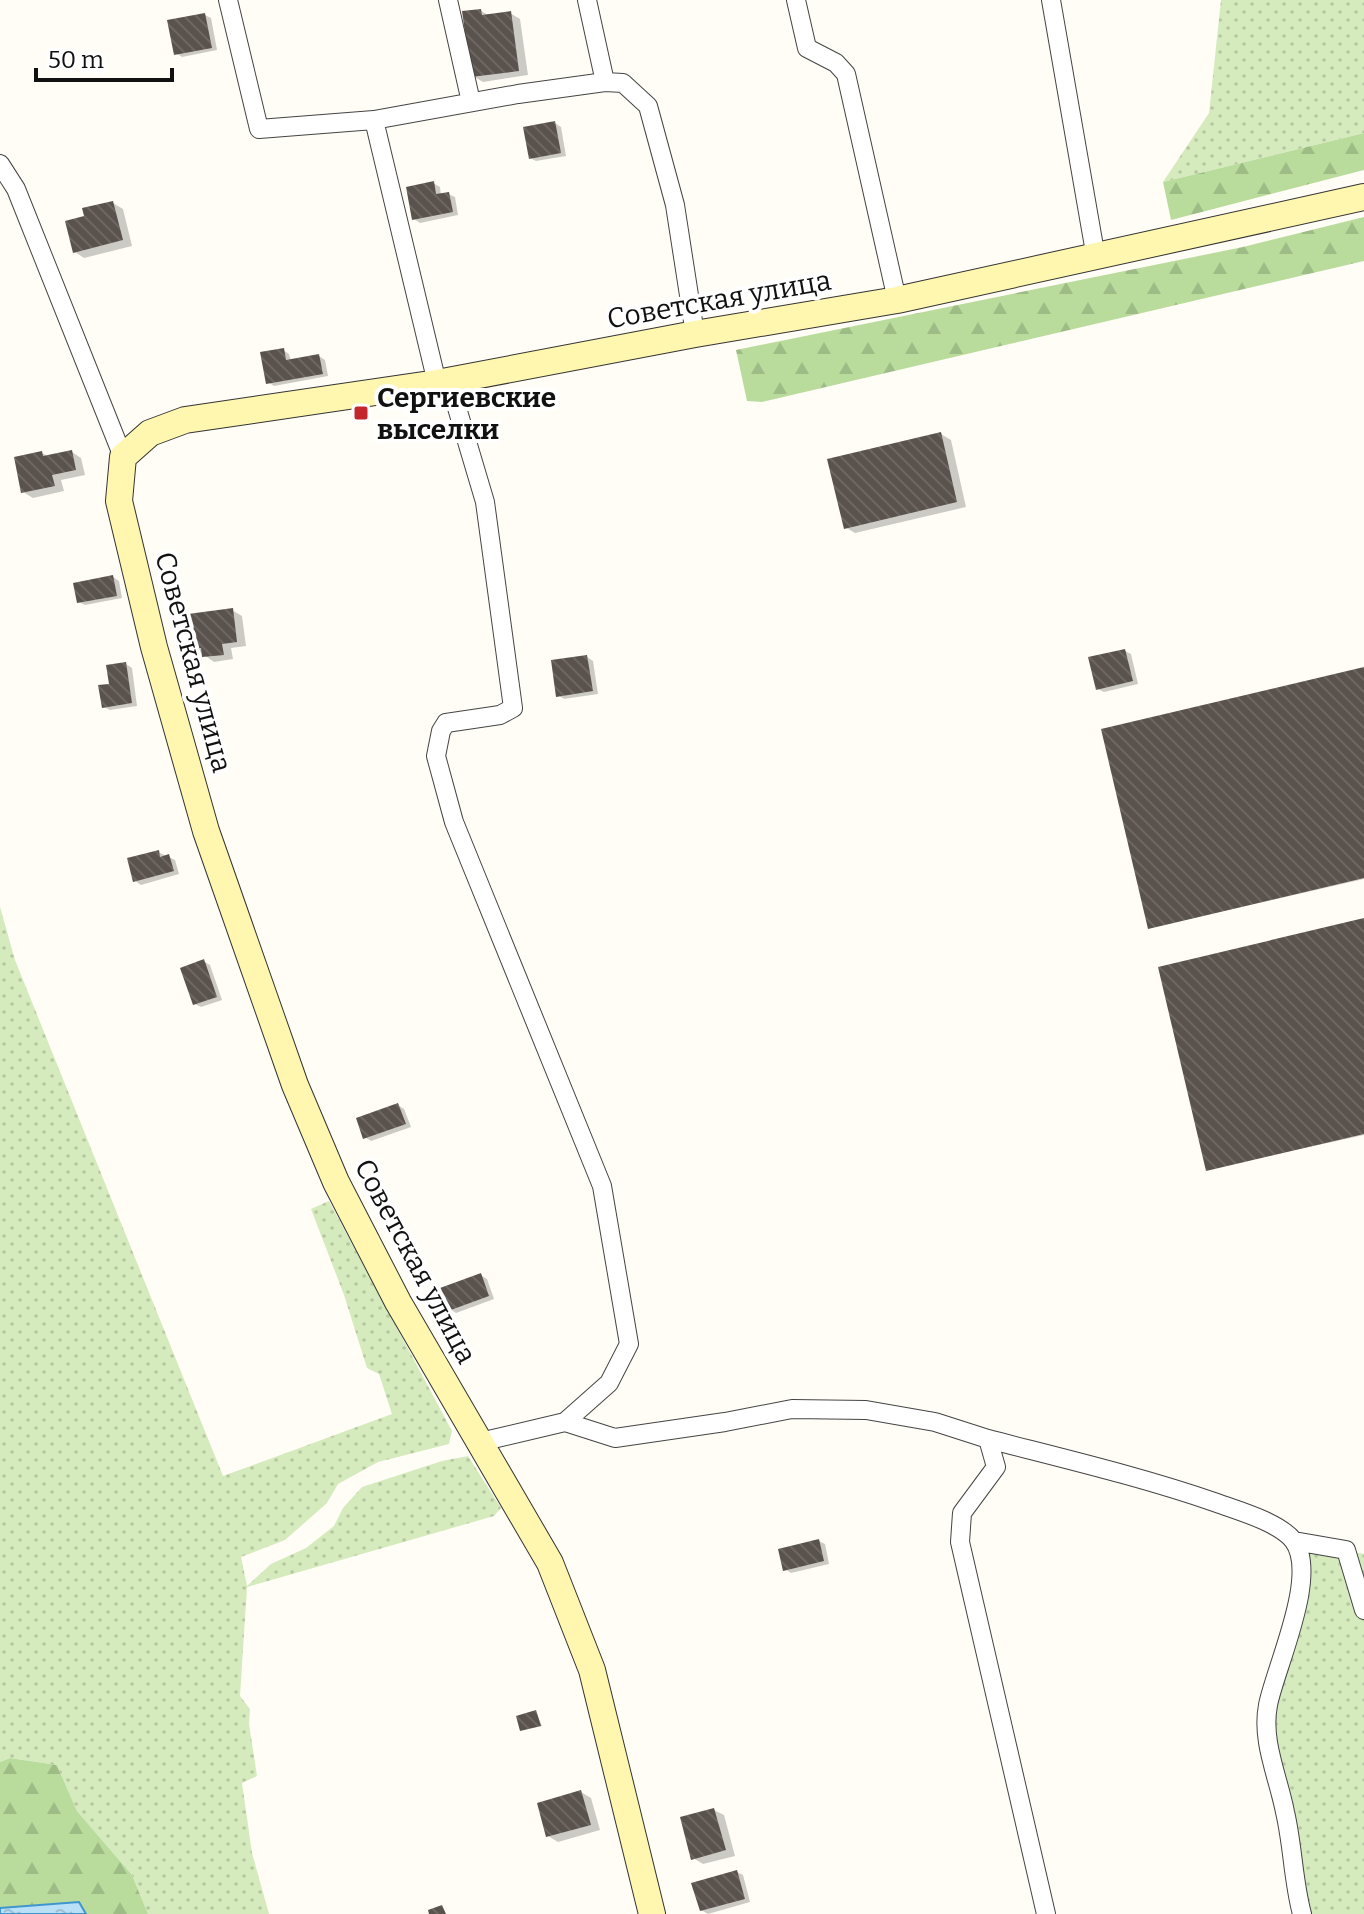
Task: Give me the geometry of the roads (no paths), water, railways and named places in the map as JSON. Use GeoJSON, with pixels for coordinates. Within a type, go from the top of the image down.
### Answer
{"type":"FeatureCollection","features":[{"type":"Feature","properties":{"kind":"street"},"geometry":{"type":"LineString","coordinates":[[228,0],[259,129],[374,120],[605,82],[623,83],[648,106],[675,205],[695,334]]}},
{"type":"Feature","properties":{"kind":"street"},"geometry":{"type":"LineString","coordinates":[[448,0],[471,102]]}},
{"type":"Feature","properties":{"kind":"street"},"geometry":{"type":"LineString","coordinates":[[587,0],[605,82]]}},
{"type":"Feature","properties":{"kind":"street"},"geometry":{"type":"LineString","coordinates":[[796,0],[807,48],[836,63],[846,74],[897,300]]}},
{"type":"Feature","properties":{"kind":"street"},"geometry":{"type":"LineString","coordinates":[[1051,0],[1096,258]]}},
{"type":"Feature","properties":{"kind":"street"},"geometry":{"type":"LineString","coordinates":[[374,120],[443,382],[485,502],[513,708],[500,715],[446,723],[441,731],[436,756],[454,822],[602,1186],[629,1344],[609,1383],[565,1422],[480,1442]]}},
{"type":"Feature","properties":{"kind":"street"},"geometry":{"type":"LineString","coordinates":[[0,164],[16,189],[123,457]]}},
{"type":"Feature","properties":{"kind":"street","name":"Советская улица"},"geometry":{"type":"LineString","coordinates":[[652,1914],[605,1714],[586,1651],[550,1563],[391,1288],[336,1182],[295,1085],[206,831],[154,647],[119,501],[123,457],[150,433],[185,420],[443,382],[695,334],[897,300],[1364,197]]}},
{"type":"Feature","properties":{"kind":"street"},"geometry":{"type":"LineString","coordinates":[[565,1422],[615,1438],[792,1409],[866,1410],[935,1422],[988,1439],[1153,1481],[1261,1518],[1294,1541],[1355,1552],[1364,1610]]}},
{"type":"Feature","properties":{"kind":"street"},"geometry":{"type":"LineString","coordinates":[[988,1439],[996,1467],[962,1513],[960,1542],[1046,1914]]}},
{"type":"Feature","properties":{"kind":"street"},"geometry":{"type":"LineString","coordinates":[[1294,1541],[1302,1568],[1295,1618],[1268,1703],[1265,1733],[1285,1812],[1302,1914]]}},
{"type":"Feature","properties":{"kind":"water"},"geometry":{"type":"Polygon","coordinates":[[[79,1902],[86,1914],[0,1914],[0,1908],[79,1902]]]}},
{"type":"Feature","properties":{"kind":"place","name":"Сергиевские выселки"},"geometry":{"type":"Point","coordinates":[361,413]}}]}
